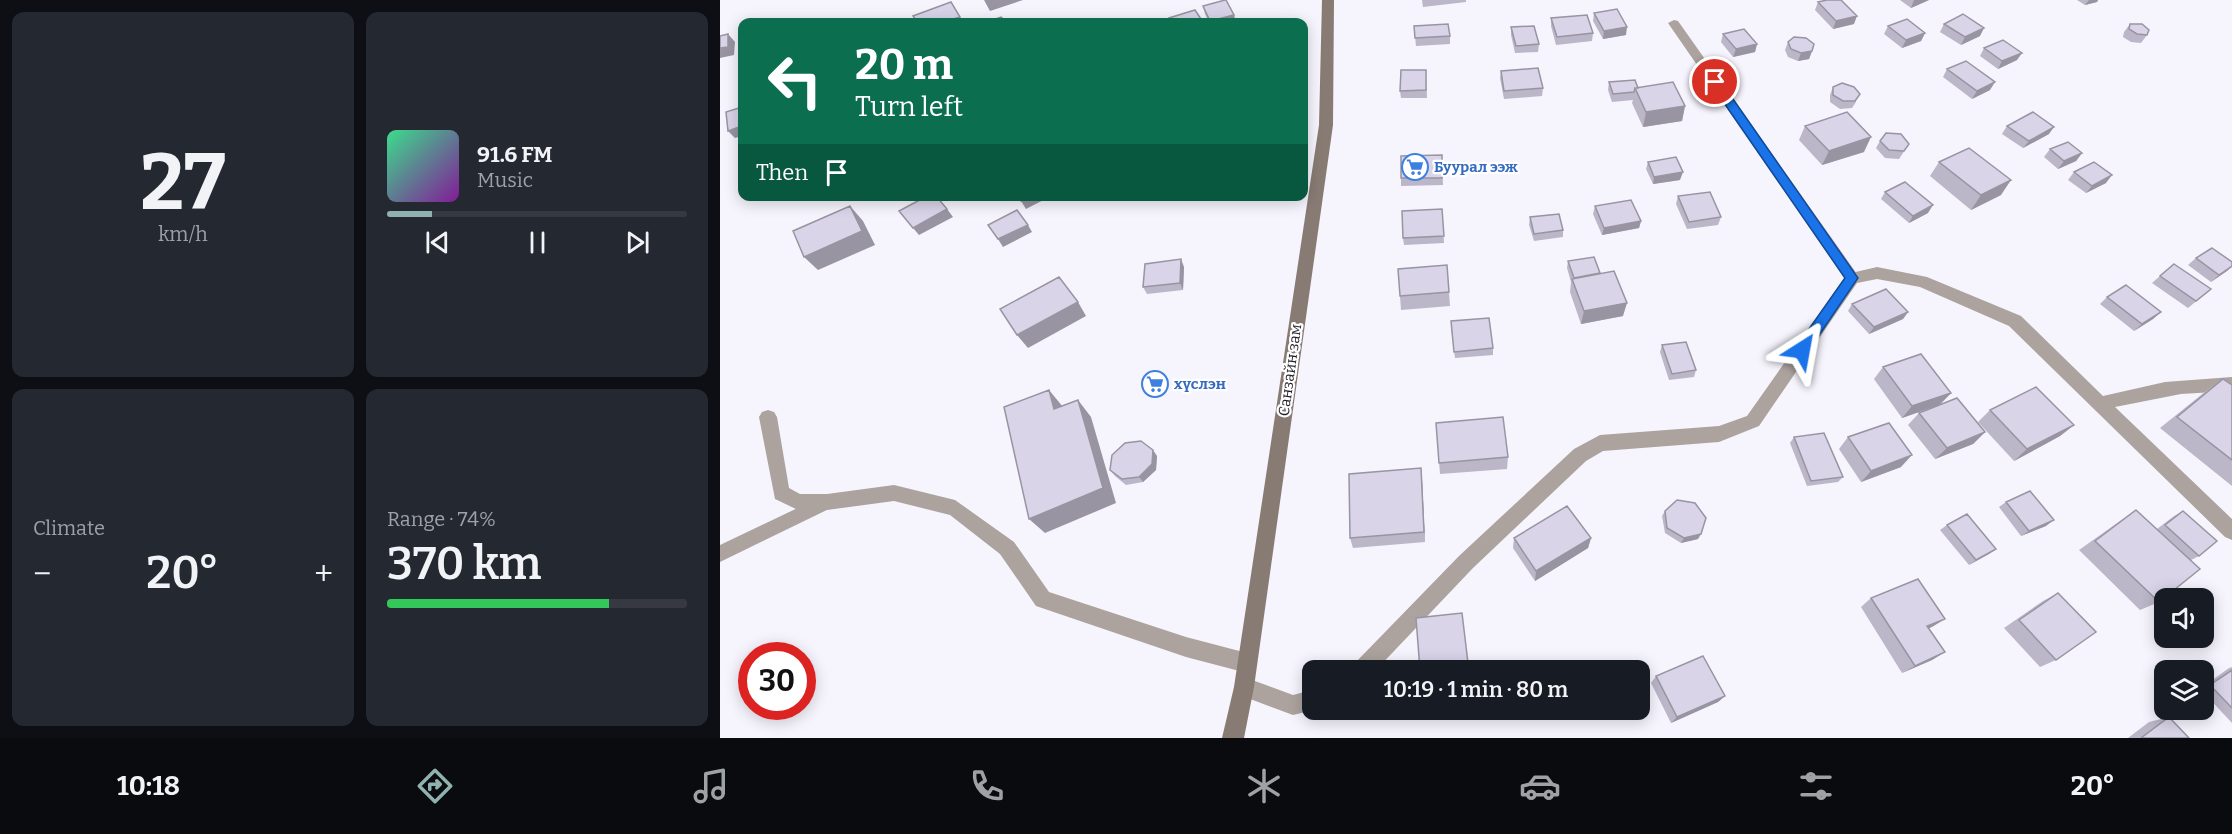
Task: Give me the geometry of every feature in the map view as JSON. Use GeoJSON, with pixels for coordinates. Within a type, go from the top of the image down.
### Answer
{"type":"FeatureCollection","features":[{"type":"Feature","properties":{"kind":"main road","name":"Санзайн зам"},"geometry":{"type":"LineString","coordinates":[[1233,738],[1244,687],[1326,125],[1328,0]]}},
{"type":"Feature","properties":{"kind":"street"},"geometry":{"type":"LineString","coordinates":[[1372,660],[1466,561],[1580,455],[1600,443],[1719,434],[1753,421],[1851,278],[1877,273],[1922,281],[2015,321],[2098,404],[2232,531]]}},
{"type":"Feature","properties":{"kind":"street"},"geometry":{"type":"LineString","coordinates":[[2098,404],[2151,390],[2188,384],[2232,384]]}},
{"type":"Feature","properties":{"kind":"street"},"geometry":{"type":"LineString","coordinates":[[768,417],[781,492],[798,502],[827,502],[894,493],[955,508],[1007,548],[1044,599],[1186,647],[1247,663]]}},
{"type":"Feature","properties":{"kind":"street"},"geometry":{"type":"LineString","coordinates":[[1244,687],[1293,705],[1302,703]]}},
{"type":"Feature","properties":{"kind":"lane"},"geometry":{"type":"LineString","coordinates":[[1674,23],[1851,278]]}},
{"type":"Feature","properties":{"kind":"lane"},"geometry":{"type":"LineString","coordinates":[[720,554],[827,502]]}},
{"type":"Feature","properties":{"kind":"building"},"geometry":{"type":"Polygon","coordinates":[[[1226,0],[1234,15],[1209,18],[1203,6],[1226,0]]]}},
{"type":"Feature","properties":{"kind":"building"},"geometry":{"type":"Polygon","coordinates":[[[1841,0],[1857,16],[1836,21],[1818,2],[1841,0]]]}},
{"type":"Feature","properties":{"kind":"building"},"geometry":{"type":"Polygon","coordinates":[[[951,2],[960,17],[914,18],[913,16],[951,2]]]}},
{"type":"Feature","properties":{"kind":"building"},"geometry":{"type":"Polygon","coordinates":[[[1617,9],[1627,27],[1604,31],[1594,13],[1617,9]]]}},
{"type":"Feature","properties":{"kind":"building"},"geometry":{"type":"Polygon","coordinates":[[[1195,10],[1200,18],[1169,18],[1195,10]]]}},
{"type":"Feature","properties":{"kind":"building"},"geometry":{"type":"Polygon","coordinates":[[[1963,14],[1984,28],[1965,37],[1944,24],[1963,14]]]}},
{"type":"Feature","properties":{"kind":"building"},"geometry":{"type":"Polygon","coordinates":[[[1587,15],[1593,33],[1557,37],[1551,18],[1587,15]]]}},
{"type":"Feature","properties":{"kind":"building"},"geometry":{"type":"Polygon","coordinates":[[[1907,19],[1925,33],[1906,40],[1888,26],[1907,19]]]}},
{"type":"Feature","properties":{"kind":"building"},"geometry":{"type":"Polygon","coordinates":[[[1448,24],[1450,36],[1415,38],[1414,26],[1448,24]]]}},
{"type":"Feature","properties":{"kind":"building"},"geometry":{"type":"Polygon","coordinates":[[[2130,24],[2142,24],[2149,30],[2147,35],[2137,34],[2129,29],[2130,24]]]}},
{"type":"Feature","properties":{"kind":"building"},"geometry":{"type":"Polygon","coordinates":[[[1534,26],[1539,44],[1516,46],[1511,27],[1534,26]]]}},
{"type":"Feature","properties":{"kind":"building"},"geometry":{"type":"Polygon","coordinates":[[[1744,29],[1757,44],[1736,49],[1723,34],[1744,29]]]}},
{"type":"Feature","properties":{"kind":"building"},"geometry":{"type":"Polygon","coordinates":[[[728,34],[728,47],[720,48],[720,36],[728,34]]]}},
{"type":"Feature","properties":{"kind":"building"},"geometry":{"type":"Polygon","coordinates":[[[1794,37],[1806,38],[1814,44],[1812,51],[1801,53],[1791,49],[1788,42],[1794,37]]]}},
{"type":"Feature","properties":{"kind":"building"},"geometry":{"type":"Polygon","coordinates":[[[2003,40],[2022,53],[2002,61],[1984,48],[2003,40]]]}},
{"type":"Feature","properties":{"kind":"building"},"geometry":{"type":"Polygon","coordinates":[[[1966,61],[1995,82],[1977,91],[1947,69],[1966,61]]]}},
{"type":"Feature","properties":{"kind":"building"},"geometry":{"type":"Polygon","coordinates":[[[1538,68],[1543,88],[1504,91],[1501,71],[1538,68]]]}},
{"type":"Feature","properties":{"kind":"building"},"geometry":{"type":"Polygon","coordinates":[[[1401,70],[1426,70],[1426,90],[1400,91],[1401,70]]]}},
{"type":"Feature","properties":{"kind":"building"},"geometry":{"type":"Polygon","coordinates":[[[1635,80],[1638,88],[1635,88],[1634,92],[1613,94],[1609,82],[1635,80]]]}},
{"type":"Feature","properties":{"kind":"building"},"geometry":{"type":"Polygon","coordinates":[[[1673,82],[1685,106],[1646,112],[1635,88],[1673,82]]]}},
{"type":"Feature","properties":{"kind":"building"},"geometry":{"type":"Polygon","coordinates":[[[1842,83],[1854,87],[1860,94],[1855,101],[1843,101],[1833,95],[1833,87],[1842,83]]]}},
{"type":"Feature","properties":{"kind":"building"},"geometry":{"type":"Polygon","coordinates":[[[738,108],[738,127],[728,131],[726,112],[738,108]]]}},
{"type":"Feature","properties":{"kind":"building"},"geometry":{"type":"Polygon","coordinates":[[[1847,112],[1871,137],[1829,151],[1805,126],[1847,112]]]}},
{"type":"Feature","properties":{"kind":"building"},"geometry":{"type":"Polygon","coordinates":[[[2033,112],[2054,127],[2029,141],[2007,126],[2033,112]]]}},
{"type":"Feature","properties":{"kind":"building"},"geometry":{"type":"Polygon","coordinates":[[[1886,133],[1901,134],[1909,144],[1904,151],[1889,150],[1880,141],[1886,133]]]}},
{"type":"Feature","properties":{"kind":"building"},"geometry":{"type":"Polygon","coordinates":[[[2068,142],[2082,153],[2064,161],[2050,149],[2068,142]]]}},
{"type":"Feature","properties":{"kind":"building"},"geometry":{"type":"Polygon","coordinates":[[[1969,148],[2011,180],[1981,195],[1939,162],[1969,148]]]}},
{"type":"Feature","properties":{"kind":"building"},"geometry":{"type":"Polygon","coordinates":[[[1442,155],[1442,178],[1401,178],[1401,156],[1442,155]]]}},
{"type":"Feature","properties":{"kind":"building"},"geometry":{"type":"Polygon","coordinates":[[[1676,157],[1683,172],[1654,177],[1648,162],[1676,157]]]}},
{"type":"Feature","properties":{"kind":"building"},"geometry":{"type":"Polygon","coordinates":[[[2094,162],[2112,175],[2092,186],[2074,172],[2094,162]]]}},
{"type":"Feature","properties":{"kind":"building"},"geometry":{"type":"Polygon","coordinates":[[[1905,182],[1933,205],[1913,216],[1885,192],[1905,182]]]}},
{"type":"Feature","properties":{"kind":"building"},"geometry":{"type":"Polygon","coordinates":[[[1710,192],[1721,217],[1689,222],[1678,196],[1710,192]]]}},
{"type":"Feature","properties":{"kind":"building"},"geometry":{"type":"Polygon","coordinates":[[[1631,200],[1641,221],[1604,228],[1595,206],[1631,200]]]}},
{"type":"Feature","properties":{"kind":"building"},"geometry":{"type":"Polygon","coordinates":[[[918,201],[940,201],[947,209],[913,228],[899,211],[918,201]]]}},
{"type":"Feature","properties":{"kind":"building"},"geometry":{"type":"Polygon","coordinates":[[[850,206],[862,231],[804,257],[793,231],[850,206]]]}},
{"type":"Feature","properties":{"kind":"building"},"geometry":{"type":"Polygon","coordinates":[[[1442,209],[1444,236],[1403,238],[1402,211],[1442,209]]]}},
{"type":"Feature","properties":{"kind":"building"},"geometry":{"type":"Polygon","coordinates":[[[1017,210],[1028,225],[998,239],[988,225],[1017,210]]]}},
{"type":"Feature","properties":{"kind":"building"},"geometry":{"type":"Polygon","coordinates":[[[1559,214],[1563,230],[1534,234],[1530,217],[1559,214]]]}},
{"type":"Feature","properties":{"kind":"building"},"geometry":{"type":"Polygon","coordinates":[[[2212,248],[2232,262],[2232,266],[2219,275],[2196,258],[2212,248]]]}},
{"type":"Feature","properties":{"kind":"building"},"geometry":{"type":"Polygon","coordinates":[[[1594,257],[1600,273],[1574,278],[1568,261],[1594,257]]]}},
{"type":"Feature","properties":{"kind":"building"},"geometry":{"type":"Polygon","coordinates":[[[1181,259],[1180,283],[1143,287],[1145,264],[1181,259]]]}},
{"type":"Feature","properties":{"kind":"building"},"geometry":{"type":"Polygon","coordinates":[[[2174,264],[2211,289],[2196,301],[2160,276],[2174,264]]]}},
{"type":"Feature","properties":{"kind":"building"},"geometry":{"type":"Polygon","coordinates":[[[1447,265],[1449,292],[1400,296],[1398,269],[1447,265]]]}},
{"type":"Feature","properties":{"kind":"building"},"geometry":{"type":"Polygon","coordinates":[[[1614,271],[1627,303],[1584,311],[1572,279],[1614,271]]]}},
{"type":"Feature","properties":{"kind":"building"},"geometry":{"type":"Polygon","coordinates":[[[1059,277],[1078,302],[1017,335],[1000,309],[1059,277]]]}},
{"type":"Feature","properties":{"kind":"building"},"geometry":{"type":"Polygon","coordinates":[[[2126,285],[2161,312],[2142,324],[2107,297],[2126,285]]]}},
{"type":"Feature","properties":{"kind":"building"},"geometry":{"type":"Polygon","coordinates":[[[1886,289],[1908,312],[1874,327],[1852,304],[1886,289]]]}},
{"type":"Feature","properties":{"kind":"building"},"geometry":{"type":"Polygon","coordinates":[[[1489,318],[1493,348],[1454,352],[1451,321],[1489,318]]]}},
{"type":"Feature","properties":{"kind":"building"},"geometry":{"type":"Polygon","coordinates":[[[1686,342],[1696,370],[1672,374],[1662,345],[1686,342]]]}},
{"type":"Feature","properties":{"kind":"building"},"geometry":{"type":"Polygon","coordinates":[[[1921,354],[1951,393],[1912,406],[1883,367],[1921,354]]]}},
{"type":"Feature","properties":{"kind":"building"},"geometry":{"type":"Polygon","coordinates":[[[2223,379],[2232,385],[2232,460],[2177,417],[2223,379]]]}},
{"type":"Feature","properties":{"kind":"building"},"geometry":{"type":"Polygon","coordinates":[[[2036,387],[2074,425],[2027,449],[1990,410],[2036,387]]]}},
{"type":"Feature","properties":{"kind":"building"},"geometry":{"type":"Polygon","coordinates":[[[1049,390],[1054,409],[1078,400],[1103,488],[1029,519],[1004,407],[1049,390]]]}},
{"type":"Feature","properties":{"kind":"building"},"geometry":{"type":"Polygon","coordinates":[[[1957,398],[1985,432],[1947,448],[1919,413],[1957,398]]]}},
{"type":"Feature","properties":{"kind":"building"},"geometry":{"type":"Polygon","coordinates":[[[1503,417],[1508,457],[1439,463],[1436,423],[1503,417]]]}},
{"type":"Feature","properties":{"kind":"building"},"geometry":{"type":"Polygon","coordinates":[[[1889,423],[1912,455],[1871,471],[1848,437],[1889,423]]]}},
{"type":"Feature","properties":{"kind":"building"},"geometry":{"type":"Polygon","coordinates":[[[1824,433],[1843,477],[1811,481],[1794,437],[1824,433]]]}},
{"type":"Feature","properties":{"kind":"building"},"geometry":{"type":"Polygon","coordinates":[[[1141,441],[1153,450],[1152,464],[1139,477],[1122,479],[1110,470],[1112,455],[1125,443],[1141,441]]]}},
{"type":"Feature","properties":{"kind":"building"},"geometry":{"type":"Polygon","coordinates":[[[1421,468],[1424,532],[1350,538],[1349,474],[1421,468]]]}},
{"type":"Feature","properties":{"kind":"building"},"geometry":{"type":"Polygon","coordinates":[[[2030,491],[2054,520],[2029,531],[2006,502],[2030,491]]]}},
{"type":"Feature","properties":{"kind":"building"},"geometry":{"type":"Polygon","coordinates":[[[1677,500],[1695,503],[1706,518],[1701,534],[1684,538],[1667,528],[1665,511],[1677,500]]]}},
{"type":"Feature","properties":{"kind":"building"},"geometry":{"type":"Polygon","coordinates":[[[1567,506],[1591,538],[1536,571],[1514,538],[1567,506]]]}},
{"type":"Feature","properties":{"kind":"building"},"geometry":{"type":"Polygon","coordinates":[[[2136,510],[2200,569],[2176,588],[2154,588],[2154,597],[2095,541],[2136,510]]]}},
{"type":"Feature","properties":{"kind":"building"},"geometry":{"type":"Polygon","coordinates":[[[2183,511],[2217,541],[2199,556],[2165,525],[2183,511]]]}},
{"type":"Feature","properties":{"kind":"building"},"geometry":{"type":"Polygon","coordinates":[[[1967,514],[1996,549],[1976,560],[1947,525],[1967,514]]]}},
{"type":"Feature","properties":{"kind":"building"},"geometry":{"type":"Polygon","coordinates":[[[1918,579],[1945,619],[1927,626],[1945,652],[1915,666],[1871,598],[1918,579]]]}},
{"type":"Feature","properties":{"kind":"building"},"geometry":{"type":"Polygon","coordinates":[[[2058,593],[2096,632],[2056,660],[2019,620],[2058,593]]]}},
{"type":"Feature","properties":{"kind":"building"},"geometry":{"type":"Polygon","coordinates":[[[1462,613],[1468,660],[1419,660],[1416,618],[1462,613]]]}},
{"type":"Feature","properties":{"kind":"building"},"geometry":{"type":"Polygon","coordinates":[[[1703,656],[1725,696],[1677,717],[1656,676],[1703,656]]]}},
{"type":"Feature","properties":{"kind":"building"},"geometry":{"type":"Polygon","coordinates":[[[2232,670],[2232,708],[2214,689],[2214,682],[2232,670]]]}},
{"type":"Feature","properties":{"kind":"building"},"geometry":{"type":"Polygon","coordinates":[[[2165,720],[2172,720],[2189,738],[2141,738],[2165,720]]]}},
{"type":"Feature","properties":{"kind":"place","name":"Буурал ээж"},"geometry":{"type":"Point","coordinates":[1415,167]}},
{"type":"Feature","properties":{"kind":"place","name":"хүслэн"},"geometry":{"type":"Point","coordinates":[1155,384]}},
{"type":"Feature","properties":{"kind":"route"},"geometry":{"type":"LineString","coordinates":[[1715,82],[1851,278],[1802,350]]}}]}
